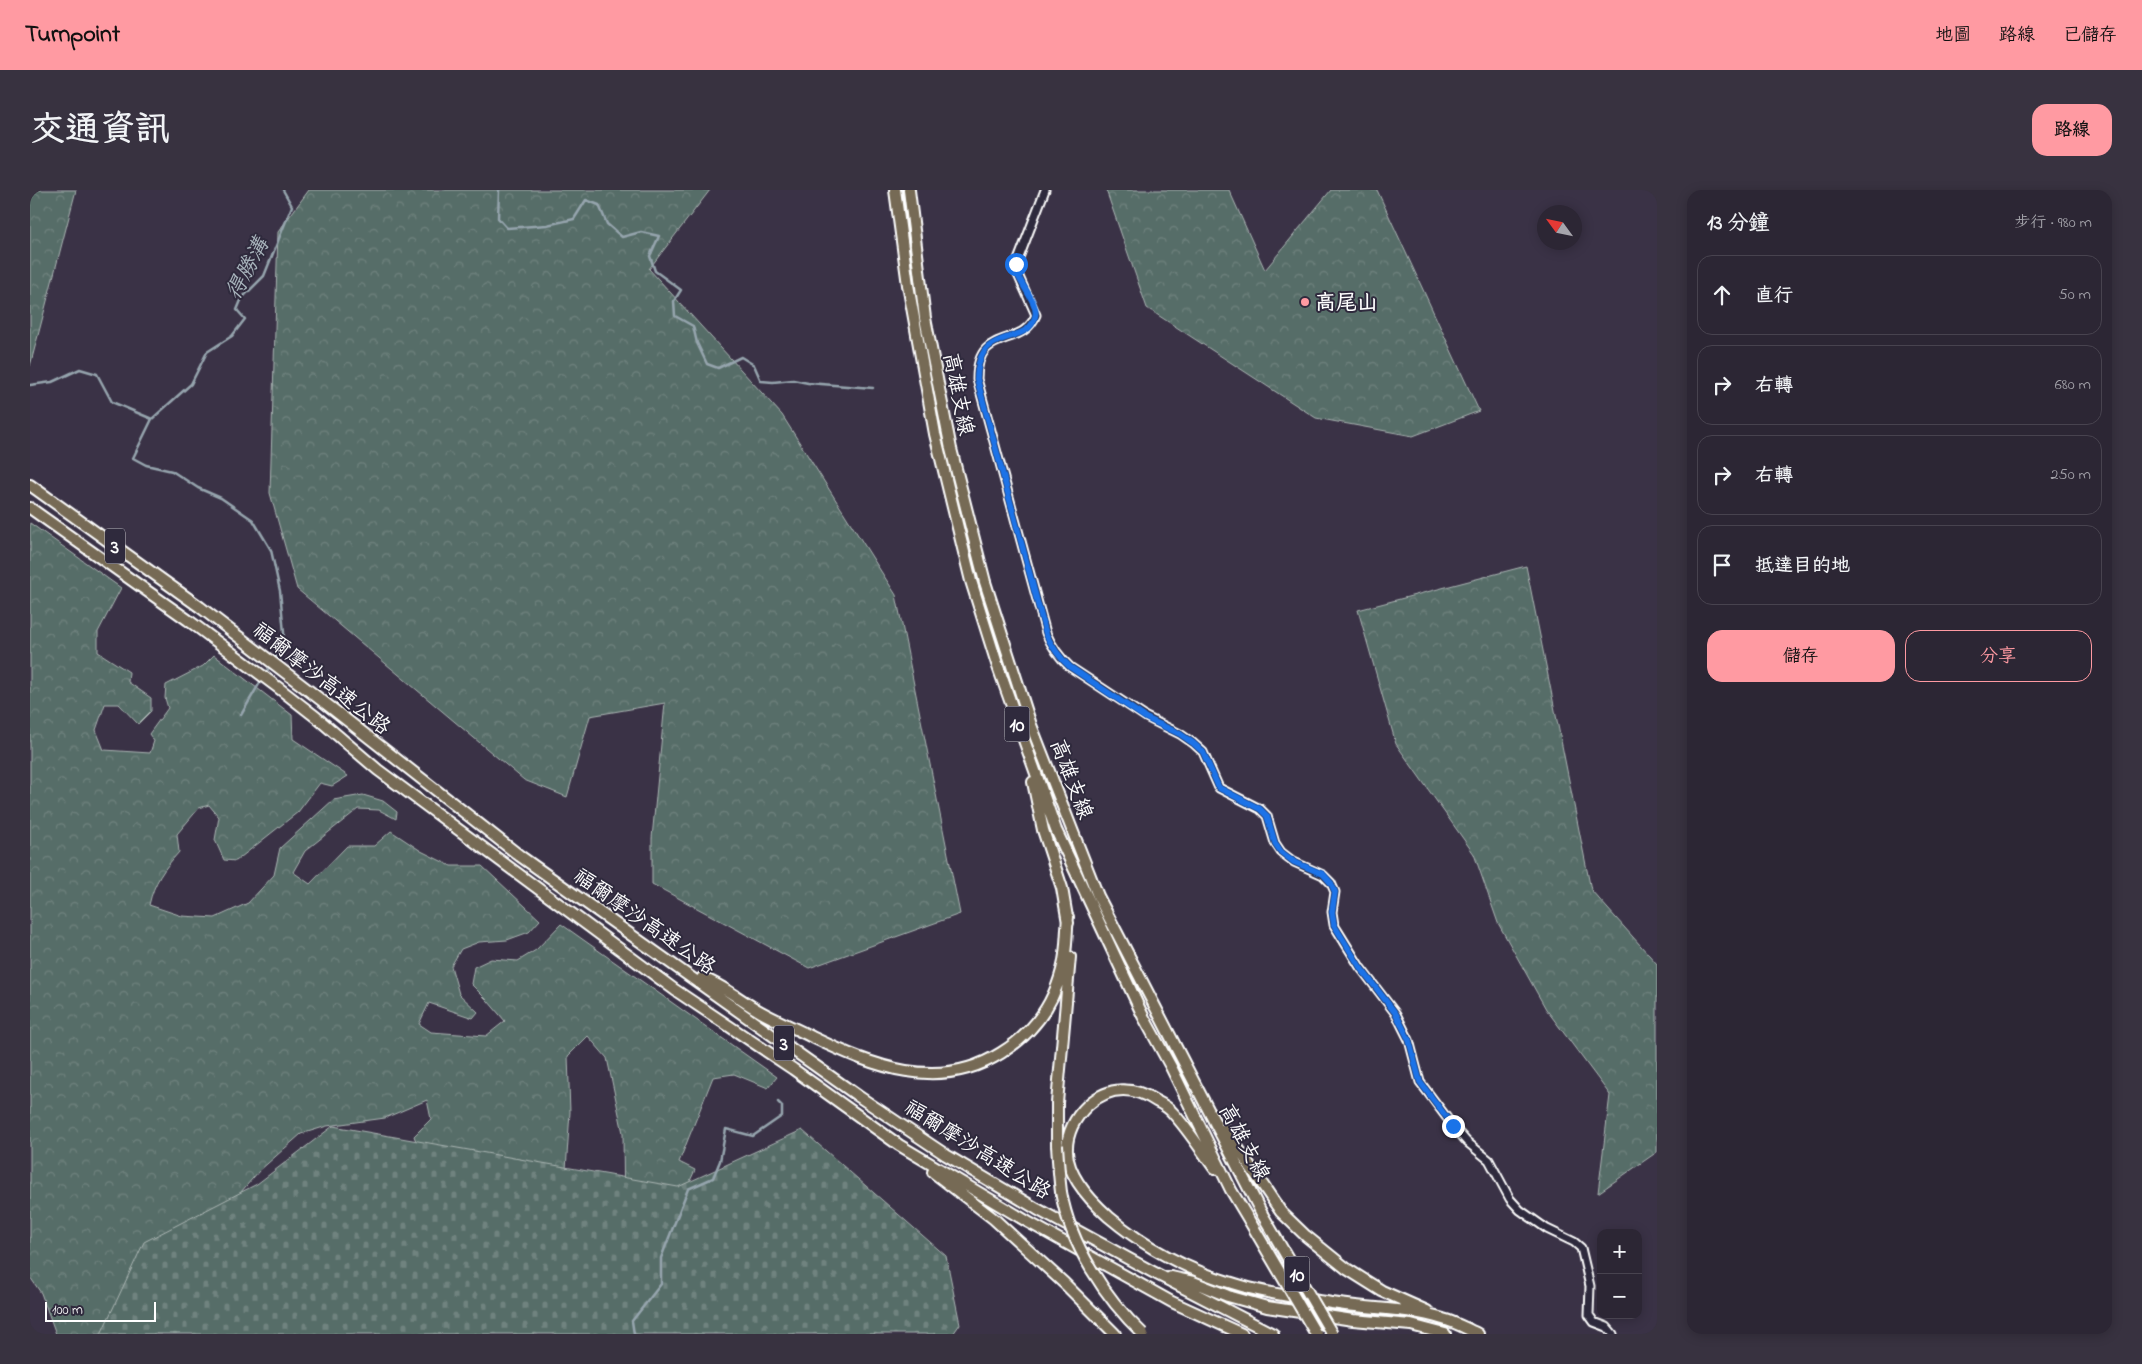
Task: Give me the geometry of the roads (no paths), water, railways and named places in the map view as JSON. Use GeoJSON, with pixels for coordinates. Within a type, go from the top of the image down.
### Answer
{"type":"FeatureCollection","features":[{"type":"Feature","properties":{"kind":"highway","name":"高雄支線"},"geometry":{"type":"LineString","coordinates":[[895,190],[908,285],[935,434],[971,581],[996,664],[1025,747],[1056,830],[1144,1016],[1231,1190],[1316,1334]]}},
{"type":"Feature","properties":{"kind":"highway","name":"高雄支線"},"geometry":{"type":"LineString","coordinates":[[909,190],[925,318],[941,406],[1002,639],[1034,733],[1098,896],[1262,1214],[1332,1334]]}},
{"type":"Feature","properties":{"kind":"highway","name":"福爾摩沙高速公路"},"geometry":{"type":"LineString","coordinates":[[30,485],[200,608],[326,703],[520,856],[858,1096],[946,1155],[1037,1209],[1151,1272],[1273,1334]]}},
{"type":"Feature","properties":{"kind":"highway","name":"福爾摩沙高速公路"},"geometry":{"type":"LineString","coordinates":[[30,508],[188,620],[316,717],[378,770],[667,984],[793,1069],[899,1145],[1028,1222],[1172,1302],[1242,1334]]}},
{"type":"Feature","properties":{"kind":"highway"},"geometry":{"type":"LineString","coordinates":[[1025,747],[1043,830],[1062,888],[1068,917],[1070,955],[1057,1103],[1057,1145],[1061,1193],[1072,1229],[1089,1265],[1109,1295],[1143,1334]]}},
{"type":"Feature","properties":{"kind":"highway"},"geometry":{"type":"LineString","coordinates":[[686,973],[706,980],[761,1012],[845,1053],[894,1070],[941,1074],[995,1057],[1011,1047],[1032,1028],[1045,1011],[1063,968],[1068,917]]}},
{"type":"Feature","properties":{"kind":"highway"},"geometry":{"type":"LineString","coordinates":[[1196,1089],[1207,1096],[1234,1145],[1281,1212],[1306,1236],[1347,1269],[1382,1291],[1478,1334]]}},
{"type":"Feature","properties":{"kind":"highway"},"geometry":{"type":"LineString","coordinates":[[1231,1190],[1171,1110],[1143,1093],[1119,1090],[1097,1097],[1083,1110],[1071,1129],[1067,1144],[1067,1156],[1074,1174],[1085,1192],[1100,1209],[1125,1230],[1153,1248],[1212,1276],[1243,1286],[1340,1304],[1407,1311],[1444,1319]]}},
{"type":"Feature","properties":{"kind":"highway"},"geometry":{"type":"LineString","coordinates":[[899,1145],[994,1219],[1064,1283],[1114,1334]]}},
{"type":"Feature","properties":{"kind":"highway"},"geometry":{"type":"LineString","coordinates":[[1151,1272],[1193,1282],[1228,1296],[1266,1307],[1352,1320],[1411,1325],[1445,1334]]}},
{"type":"Feature","properties":{"kind":"street"},"geometry":{"type":"LineString","coordinates":[[1045,190],[1015,268],[1036,315],[1033,324],[1027,330],[986,348],[980,356],[977,379],[1046,634],[1060,658],[1070,667],[1146,718],[1180,734],[1193,743],[1203,752],[1219,788],[1260,809],[1267,816],[1275,843],[1281,852],[1294,862],[1323,874],[1331,883],[1335,892],[1332,912],[1334,925],[1360,967],[1396,1014],[1409,1040],[1420,1082],[1453,1126],[1489,1160],[1510,1199],[1520,1210],[1547,1229],[1574,1242],[1581,1248],[1590,1286],[1589,1315],[1594,1322],[1607,1327],[1613,1334]]}},
{"type":"Feature","properties":{"kind":"waterway","name":"得勝溝"},"geometry":{"type":"LineString","coordinates":[[30,385],[52,382],[80,369],[97,374],[112,402],[152,419],[191,384],[207,352],[232,336],[245,319],[237,310],[242,298],[264,276],[292,206],[283,190]]}},
{"type":"Feature","properties":{"kind":"waterway"},"geometry":{"type":"LineString","coordinates":[[499,190],[498,218],[507,228],[547,225],[574,219],[586,200],[599,205],[607,224],[622,237],[641,232],[659,236],[650,256],[655,271],[681,290],[674,301],[675,316],[693,326],[697,343],[707,364],[718,368],[741,357],[754,365],[761,381],[793,380],[873,388]]}},
{"type":"Feature","properties":{"kind":"waterway"},"geometry":{"type":"LineString","coordinates":[[152,419],[133,458],[146,465],[172,471],[198,488],[221,498],[253,520],[271,550],[280,591],[284,633],[282,646],[274,660]]}},
{"type":"Feature","properties":{"kind":"waterway"},"geometry":{"type":"LineString","coordinates":[[265,675],[271,664]]}},
{"type":"Feature","properties":{"kind":"waterway"},"geometry":{"type":"LineString","coordinates":[[241,715],[262,679]]}},
{"type":"Feature","properties":{"kind":"waterway"},"geometry":{"type":"LineString","coordinates":[[634,1334],[632,1321],[661,1284],[661,1258],[688,1189],[713,1178],[720,1161],[726,1129],[753,1136],[782,1116],[782,1106],[778,1102]]}},
{"type":"Feature","properties":{"kind":"place","name":"高尾山"},"geometry":{"type":"Point","coordinates":[1305,302]}}]}
